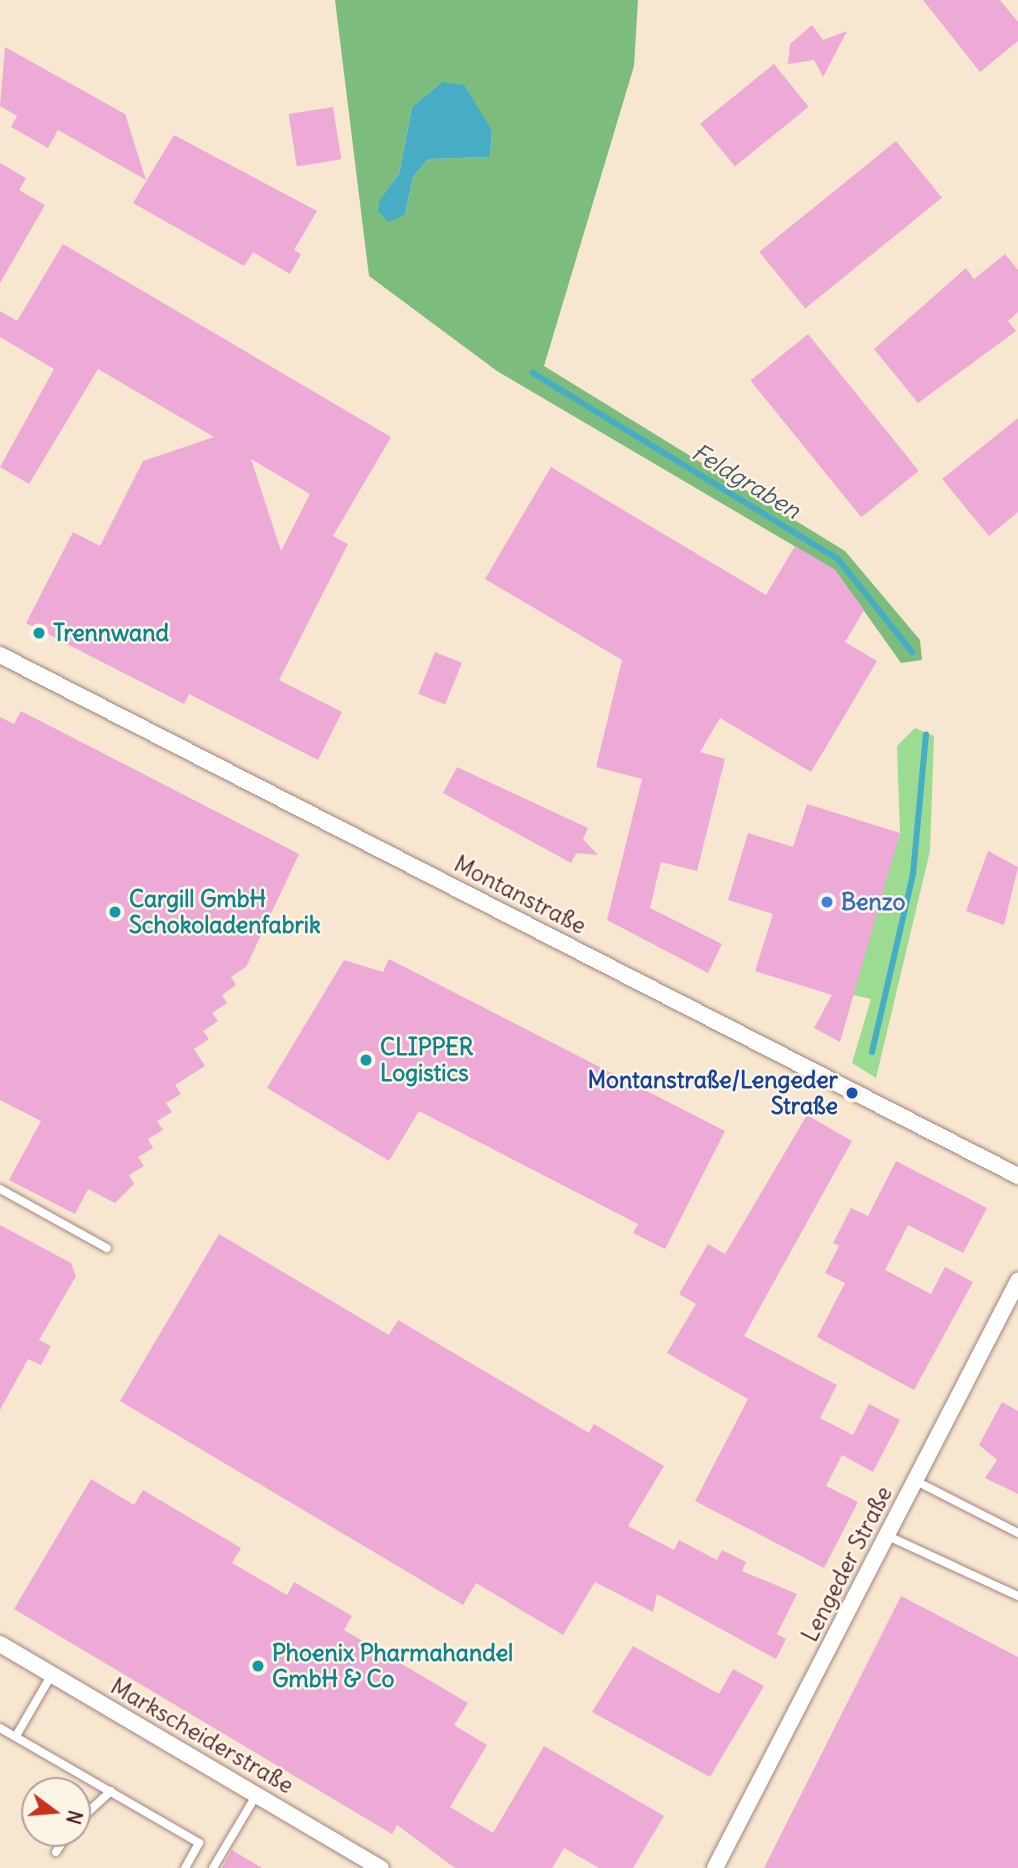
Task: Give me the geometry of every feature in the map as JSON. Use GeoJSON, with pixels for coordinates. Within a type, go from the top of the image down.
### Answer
{"type":"FeatureCollection","features":[{"type":"Feature","properties":{"kind":"street","name":"Montanstraße"},"geometry":{"type":"LineString","coordinates":[[0,655],[1018,1176]]}},
{"type":"Feature","properties":{"kind":"street","name":"Lengeder Straße"},"geometry":{"type":"LineString","coordinates":[[715,1868],[1018,1281]]}},
{"type":"Feature","properties":{"kind":"street","name":"Markscheiderstraße"},"geometry":{"type":"LineString","coordinates":[[0,1644],[381,1868]]}},
{"type":"Feature","properties":{"kind":"lane"},"geometry":{"type":"LineString","coordinates":[[0,1189],[107,1248]]}},
{"type":"Feature","properties":{"kind":"lane"},"geometry":{"type":"LineString","coordinates":[[916,1481],[1018,1533]]}},
{"type":"Feature","properties":{"kind":"lane"},"geometry":{"type":"LineString","coordinates":[[888,1536],[1018,1596]]}},
{"type":"Feature","properties":{"kind":"lane"},"geometry":{"type":"LineString","coordinates":[[16,1736],[52,1674]]}},
{"type":"Feature","properties":{"kind":"lane"},"geometry":{"type":"LineString","coordinates":[[0,1728],[200,1843],[185,1868]]}},
{"type":"Feature","properties":{"kind":"lane"},"geometry":{"type":"LineString","coordinates":[[91,1809],[111,1791]]}},
{"type":"Feature","properties":{"kind":"lane"},"geometry":{"type":"LineString","coordinates":[[213,1868],[257,1794]]}},
{"type":"Feature","properties":{"kind":"lane"},"geometry":{"type":"LineString","coordinates":[[56,1852],[59,1847]]}},
{"type":"Feature","properties":{"kind":"green space"},"geometry":{"type":"Polygon","coordinates":[[[335,0],[638,0],[634,66],[544,366],[845,551],[920,640],[922,660],[901,663],[835,570],[497,371],[369,276],[335,0]],[[442,82],[412,107],[399,174],[380,199],[405,215],[413,177],[428,159],[490,157],[492,130],[442,82]]]}},
{"type":"Feature","properties":{"kind":"green space"},"geometry":{"type":"Polygon","coordinates":[[[915,728],[934,736],[930,851],[876,1078],[852,1063],[871,999],[849,994],[900,833],[897,746],[915,728]]]}},
{"type":"Feature","properties":{"kind":"water"},"geometry":{"type":"Polygon","coordinates":[[[442,82],[464,85],[492,130],[490,157],[428,159],[413,177],[405,215],[388,222],[378,211],[380,199],[399,174],[412,107],[442,82]]]}},
{"type":"Feature","properties":{"kind":"building"},"geometry":{"type":"Polygon","coordinates":[[[923,0],[1000,0],[1018,22],[1018,41],[980,72],[923,0]]]}},
{"type":"Feature","properties":{"kind":"building"},"geometry":{"type":"Polygon","coordinates":[[[812,25],[823,40],[847,31],[823,77],[814,60],[788,64],[790,44],[812,25]]]}},
{"type":"Feature","properties":{"kind":"building"},"geometry":{"type":"Polygon","coordinates":[[[5,47],[125,114],[146,180],[58,130],[48,148],[11,127],[17,116],[0,106],[5,47]]]}},
{"type":"Feature","properties":{"kind":"building"},"geometry":{"type":"Polygon","coordinates":[[[774,64],[809,107],[735,167],[700,124],[774,64]]]}},
{"type":"Feature","properties":{"kind":"building"},"geometry":{"type":"Polygon","coordinates":[[[333,107],[341,159],[297,166],[289,114],[333,107]]]}},
{"type":"Feature","properties":{"kind":"building"},"geometry":{"type":"Polygon","coordinates":[[[174,135],[317,211],[294,250],[301,254],[290,274],[253,252],[244,266],[133,203],[174,135]]]}},
{"type":"Feature","properties":{"kind":"building"},"geometry":{"type":"Polygon","coordinates":[[[896,141],[942,198],[805,308],[759,252],[896,141]]]}},
{"type":"Feature","properties":{"kind":"building"},"geometry":{"type":"Polygon","coordinates":[[[0,163],[26,178],[19,190],[45,205],[0,283],[0,163]]]}},
{"type":"Feature","properties":{"kind":"building"},"geometry":{"type":"Polygon","coordinates":[[[63,244],[391,437],[333,536],[348,544],[279,680],[342,712],[318,760],[189,694],[184,704],[26,623],[73,532],[100,546],[143,461],[214,437],[98,369],[29,484],[0,467],[54,369],[0,337],[0,311],[17,321],[63,244]],[[251,459],[281,551],[310,494],[251,459]]]}},
{"type":"Feature","properties":{"kind":"building"},"geometry":{"type":"Polygon","coordinates":[[[1005,254],[1018,270],[1018,312],[1008,321],[1016,331],[918,403],[874,349],[966,268],[974,279],[1005,254]]]}},
{"type":"Feature","properties":{"kind":"building"},"geometry":{"type":"Polygon","coordinates":[[[808,334],[919,471],[861,517],[750,381],[808,334]]]}},
{"type":"Feature","properties":{"kind":"building"},"geometry":{"type":"Polygon","coordinates":[[[1018,418],[1018,512],[989,536],[942,479],[1018,418]]]}},
{"type":"Feature","properties":{"kind":"building"},"geometry":{"type":"Polygon","coordinates":[[[551,467],[766,595],[795,546],[835,570],[864,610],[845,642],[877,661],[811,772],[720,718],[700,752],[725,759],[697,871],[661,862],[650,908],[722,944],[708,973],[607,920],[642,779],[596,767],[622,660],[485,579],[551,467]]]}},
{"type":"Feature","properties":{"kind":"building"},"geometry":{"type":"Polygon","coordinates":[[[435,652],[462,663],[445,705],[418,694],[435,652]]]}},
{"type":"Feature","properties":{"kind":"building","name":"Cargill GmbH Schokoladenfabrik"},"geometry":{"type":"Polygon","coordinates":[[[21,711],[299,854],[246,967],[231,977],[236,985],[222,995],[227,1003],[212,1013],[218,1021],[203,1031],[209,1039],[194,1049],[205,1066],[175,1085],[181,1094],[166,1103],[172,1112],[157,1121],[163,1130],[148,1139],[153,1148],[138,1157],[144,1166],[129,1175],[134,1184],[115,1203],[88,1189],[75,1214],[9,1180],[41,1121],[0,1100],[0,717],[14,724],[21,711]]]}},
{"type":"Feature","properties":{"kind":"building"},"geometry":{"type":"Polygon","coordinates":[[[457,767],[588,828],[583,839],[598,855],[576,853],[571,863],[443,793],[457,767]]]}},
{"type":"Feature","properties":{"kind":"building","name":"Benzo"},"geometry":{"type":"Polygon","coordinates":[[[807,804],[900,833],[840,1042],[814,1028],[832,995],[755,971],[773,914],[728,900],[748,833],[793,847],[807,804]]]}},
{"type":"Feature","properties":{"kind":"building"},"geometry":{"type":"Polygon","coordinates":[[[988,851],[1018,867],[1004,925],[966,911],[988,851]]]}},
{"type":"Feature","properties":{"kind":"building"},"geometry":{"type":"Polygon","coordinates":[[[389,959],[725,1131],[665,1249],[633,1233],[638,1224],[419,1111],[389,1161],[267,1088],[344,960],[383,972],[389,959]]]}},
{"type":"Feature","properties":{"kind":"building"},"geometry":{"type":"Polygon","coordinates":[[[807,1115],[852,1141],[744,1336],[837,1385],[820,1418],[853,1435],[869,1404],[900,1420],[873,1472],[842,1455],[826,1486],[858,1502],[824,1568],[695,1501],[748,1399],[667,1353],[696,1304],[679,1294],[708,1244],[725,1254],[807,1115]]]}},
{"type":"Feature","properties":{"kind":"building"},"geometry":{"type":"Polygon","coordinates":[[[896,1161],[987,1208],[963,1253],[908,1225],[885,1270],[931,1294],[945,1267],[973,1282],[914,1390],[817,1337],[845,1283],[825,1273],[839,1246],[833,1243],[851,1208],[868,1216],[896,1161]]]}},
{"type":"Feature","properties":{"kind":"building"},"geometry":{"type":"Polygon","coordinates":[[[0,1225],[71,1263],[76,1276],[39,1340],[51,1346],[41,1365],[28,1359],[0,1410],[0,1225]]]}},
{"type":"Feature","properties":{"kind":"building"},"geometry":{"type":"Polygon","coordinates":[[[219,1234],[389,1335],[398,1320],[589,1433],[594,1424],[664,1466],[628,1526],[674,1550],[679,1540],[717,1560],[722,1550],[746,1562],[742,1571],[797,1594],[777,1634],[786,1639],[776,1659],[657,1594],[653,1612],[595,1582],[563,1635],[476,1583],[463,1605],[120,1401],[219,1234]]]}},
{"type":"Feature","properties":{"kind":"building"},"geometry":{"type":"Polygon","coordinates":[[[1002,1402],[1018,1411],[1018,1494],[985,1478],[997,1460],[979,1445],[1002,1402]]]}},
{"type":"Feature","properties":{"kind":"building","name":"Phoenix Pharmahandel GmbH & Co"},"geometry":{"type":"Polygon","coordinates":[[[91,1479],[134,1505],[143,1490],[241,1548],[232,1563],[287,1595],[294,1582],[352,1616],[344,1630],[468,1703],[454,1725],[487,1745],[450,1807],[493,1833],[544,1746],[664,1816],[633,1868],[599,1868],[564,1848],[552,1868],[455,1868],[397,1825],[392,1834],[14,1609],[91,1479]]]}},
{"type":"Feature","properties":{"kind":"building"},"geometry":{"type":"Polygon","coordinates":[[[901,1596],[1018,1657],[1018,1868],[764,1868],[901,1596]]]}},
{"type":"Feature","properties":{"kind":"building"},"geometry":{"type":"Polygon","coordinates":[[[633,1646],[719,1694],[733,1669],[764,1686],[710,1777],[592,1712],[633,1646]]]}},
{"type":"Feature","properties":{"kind":"building"},"geometry":{"type":"Polygon","coordinates":[[[232,1850],[262,1868],[222,1868],[232,1850]]]}},
{"type":"Feature","properties":{"kind":"waterway","name":"Feldgraben"},"geometry":{"type":"LineString","coordinates":[[533,373],[838,559],[912,652]]}},
{"type":"Feature","properties":{"kind":"waterway","name":"Feldgraben"},"geometry":{"type":"LineString","coordinates":[[872,1052],[913,874],[926,735]]}},
{"type":"Feature","properties":{"kind":"place","name":"Trennwand"},"geometry":{"type":"Point","coordinates":[39,633]}},
{"type":"Feature","properties":{"kind":"place","name":"Benzo"},"geometry":{"type":"Point","coordinates":[827,902]}},
{"type":"Feature","properties":{"kind":"place","name":"Cargill GmbH Schokoladenfabrik"},"geometry":{"type":"Point","coordinates":[115,912]}},
{"type":"Feature","properties":{"kind":"place","name":"CLIPPER Logistics"},"geometry":{"type":"Point","coordinates":[366,1060]}},
{"type":"Feature","properties":{"kind":"place","name":"Montanstraße/Lengeder Straße"},"geometry":{"type":"Point","coordinates":[852,1093]}},
{"type":"Feature","properties":{"kind":"place","name":"Phoenix Pharmahandel GmbH & Co"},"geometry":{"type":"Point","coordinates":[258,1666]}}]}
